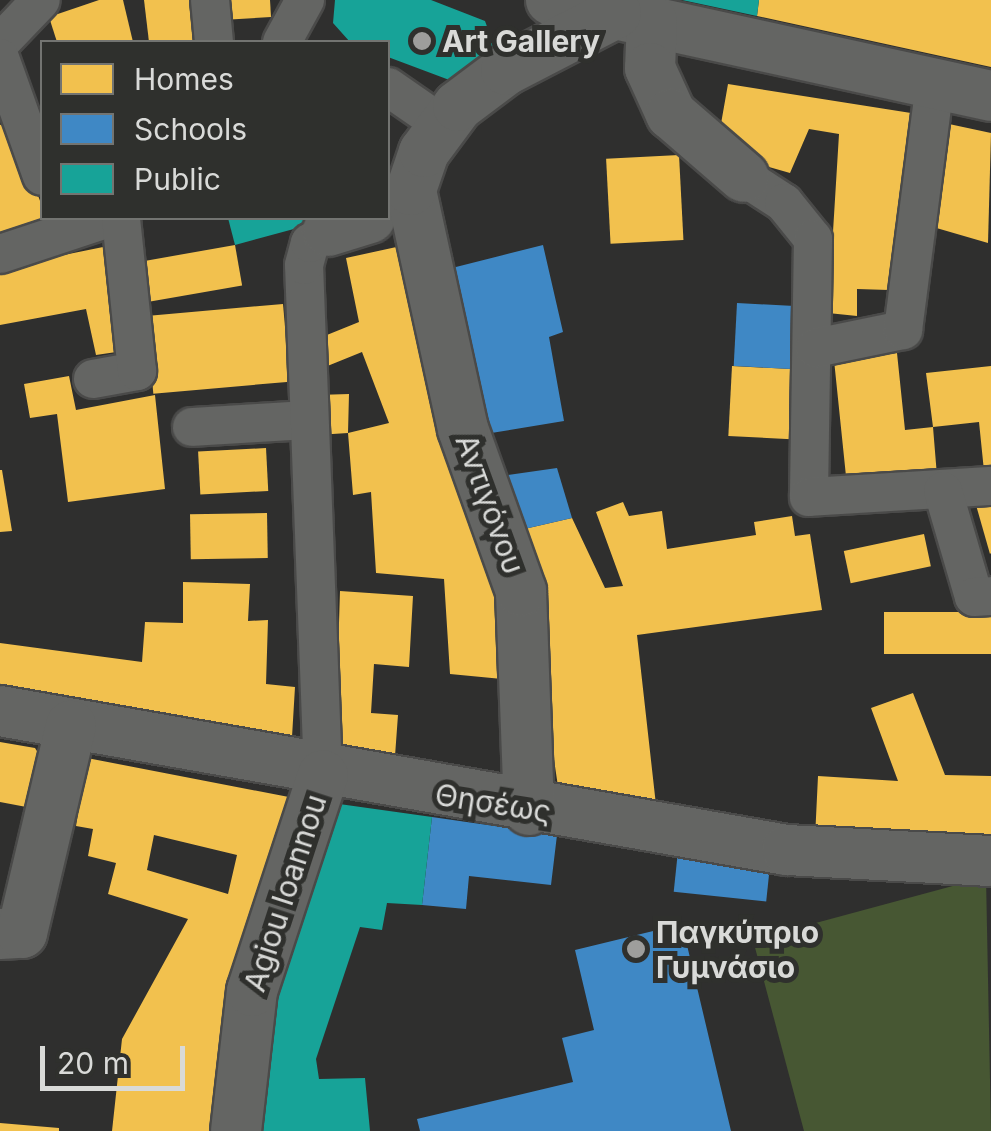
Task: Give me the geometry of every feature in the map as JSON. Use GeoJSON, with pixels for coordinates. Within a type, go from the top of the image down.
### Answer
{"type":"FeatureCollection","features":[{"type":"Feature","properties":{"kind":"street"},"geometry":{"type":"LineString","coordinates":[[0,43],[41,0]]}},
{"type":"Feature","properties":{"kind":"street"},"geometry":{"type":"LineString","coordinates":[[210,0],[214,40]]}},
{"type":"Feature","properties":{"kind":"street"},"geometry":{"type":"LineString","coordinates":[[283,40],[305,0]]}},
{"type":"Feature","properties":{"kind":"street"},"geometry":{"type":"LineString","coordinates":[[506,70],[527,34],[526,0]]}},
{"type":"Feature","properties":{"kind":"street"},"geometry":{"type":"LineString","coordinates":[[552,0],[991,96]]}},
{"type":"Feature","properties":{"kind":"street"},"geometry":{"type":"LineString","coordinates":[[390,193],[440,123],[506,70],[634,17]]}},
{"type":"Feature","properties":{"kind":"street"},"geometry":{"type":"LineString","coordinates":[[634,17],[650,68],[671,114],[744,177],[784,203],[813,239],[815,348],[808,497],[991,486]]}},
{"type":"Feature","properties":{"kind":"street"},"geometry":{"type":"LineString","coordinates":[[0,58],[6,95],[40,172]]}},
{"type":"Feature","properties":{"kind":"street"},"geometry":{"type":"LineString","coordinates":[[815,348],[903,330],[935,84]]}},
{"type":"Feature","properties":{"kind":"street"},"geometry":{"type":"LineString","coordinates":[[390,88],[440,123]]}},
{"type":"Feature","properties":{"kind":"street"},"geometry":{"type":"LineString","coordinates":[[0,254],[61,228],[99,220]]}},
{"type":"Feature","properties":{"kind":"street"},"geometry":{"type":"LineString","coordinates":[[93,379],[137,372],[121,220]]}},
{"type":"Feature","properties":{"kind":"street"},"geometry":{"type":"LineString","coordinates":[[323,775],[306,420],[304,264],[310,243],[365,220]]}},
{"type":"Feature","properties":{"kind":"street","name":"Αντιγόνου"},"geometry":{"type":"LineString","coordinates":[[376,220],[462,429],[521,590],[530,810]]}},
{"type":"Feature","properties":{"kind":"street"},"geometry":{"type":"LineString","coordinates":[[192,427],[306,420]]}},
{"type":"Feature","properties":{"kind":"street"},"geometry":{"type":"LineString","coordinates":[[944,490],[974,597],[991,596]]}},
{"type":"Feature","properties":{"kind":"street","name":"Θησέως"},"geometry":{"type":"LineString","coordinates":[[0,712],[323,775],[786,850],[991,862]]}},
{"type":"Feature","properties":{"kind":"street"},"geometry":{"type":"LineString","coordinates":[[0,934],[22,934],[72,726]]}},
{"type":"Feature","properties":{"kind":"street","name":"Agiou Ioannou"},"geometry":{"type":"LineString","coordinates":[[236,1131],[252,990],[323,775]]}},
{"type":"Feature","properties":{"kind":"green space"},"geometry":{"type":"Polygon","coordinates":[[[986,877],[991,1131],[804,1131],[753,940],[986,877]]]}},
{"type":"Feature","properties":{"kind":"building: Homes"},"geometry":{"type":"Polygon","coordinates":[[[99,0],[123,0],[133,40],[56,40],[49,17],[99,0]]]}},
{"type":"Feature","properties":{"kind":"building: Homes"},"geometry":{"type":"Polygon","coordinates":[[[144,0],[192,0],[195,40],[149,40],[144,0]]]}},
{"type":"Feature","properties":{"kind":"building: Homes"},"geometry":{"type":"Polygon","coordinates":[[[222,0],[270,0],[271,17],[222,20],[222,0]]]}},
{"type":"Feature","properties":{"kind":"building: Homes"},"geometry":{"type":"Polygon","coordinates":[[[759,0],[991,0],[991,67],[757,16],[759,0]]]}},
{"type":"Feature","properties":{"kind":"building: Homes"},"geometry":{"type":"Polygon","coordinates":[[[728,84],[911,113],[889,290],[857,289],[857,316],[828,313],[839,134],[809,129],[790,173],[738,158],[719,135],[728,84]]]}},
{"type":"Feature","properties":{"kind":"building: Homes"},"geometry":{"type":"Polygon","coordinates":[[[10,122],[40,201],[40,220],[47,220],[50,227],[0,242],[0,125],[10,122]]]}},
{"type":"Feature","properties":{"kind":"building: Homes"},"geometry":{"type":"Polygon","coordinates":[[[949,124],[991,133],[988,243],[933,227],[949,124]]]}},
{"type":"Feature","properties":{"kind":"building: Homes"},"geometry":{"type":"Polygon","coordinates":[[[679,155],[683,240],[611,244],[606,159],[679,155]]]}},
{"type":"Feature","properties":{"kind":"building: Homes"},"geometry":{"type":"Polygon","coordinates":[[[235,245],[242,285],[145,303],[138,262],[235,245]]]}},
{"type":"Feature","properties":{"kind":"building: Homes"},"geometry":{"type":"Polygon","coordinates":[[[108,246],[123,351],[96,355],[86,309],[0,325],[0,268],[108,246]]]}},
{"type":"Feature","properties":{"kind":"building: Homes"},"geometry":{"type":"Polygon","coordinates":[[[401,246],[439,406],[502,571],[512,680],[450,674],[444,579],[376,573],[371,492],[353,495],[348,433],[389,423],[362,352],[325,367],[317,339],[359,322],[346,258],[401,246]]]}},
{"type":"Feature","properties":{"kind":"building: Homes"},"geometry":{"type":"Polygon","coordinates":[[[283,304],[290,382],[153,394],[147,316],[283,304]]]}},
{"type":"Feature","properties":{"kind":"building: Homes"},"geometry":{"type":"Polygon","coordinates":[[[897,353],[905,430],[933,427],[937,476],[847,486],[834,360],[897,353]]]}},
{"type":"Feature","properties":{"kind":"building: Homes"},"geometry":{"type":"Polygon","coordinates":[[[732,366],[800,370],[796,439],[728,436],[732,366]]]}},
{"type":"Feature","properties":{"kind":"building: Homes"},"geometry":{"type":"Polygon","coordinates":[[[991,366],[991,470],[984,471],[979,422],[933,427],[926,373],[991,366]]]}},
{"type":"Feature","properties":{"kind":"building: Homes"},"geometry":{"type":"Polygon","coordinates":[[[69,376],[76,410],[155,395],[165,489],[68,502],[57,414],[30,418],[24,384],[69,376]]]}},
{"type":"Feature","properties":{"kind":"building: Homes"},"geometry":{"type":"Polygon","coordinates":[[[349,394],[348,433],[317,435],[317,395],[349,394]]]}},
{"type":"Feature","properties":{"kind":"building: Homes"},"geometry":{"type":"Polygon","coordinates":[[[266,448],[268,491],[200,494],[198,452],[266,448]]]}},
{"type":"Feature","properties":{"kind":"building: Homes"},"geometry":{"type":"Polygon","coordinates":[[[2,470],[12,531],[0,532],[2,470]]]}},
{"type":"Feature","properties":{"kind":"building: Homes"},"geometry":{"type":"Polygon","coordinates":[[[623,502],[629,516],[662,511],[667,549],[756,535],[754,522],[792,516],[795,536],[810,534],[822,610],[637,635],[657,814],[560,800],[520,530],[572,518],[605,588],[623,586],[596,512],[623,502]]]}},
{"type":"Feature","properties":{"kind":"building: Homes"},"geometry":{"type":"Polygon","coordinates":[[[991,503],[991,553],[990,554],[976,505],[991,503]]]}},
{"type":"Feature","properties":{"kind":"building: Homes"},"geometry":{"type":"Polygon","coordinates":[[[267,513],[268,558],[191,559],[190,514],[267,513]]]}},
{"type":"Feature","properties":{"kind":"building: Homes"},"geometry":{"type":"Polygon","coordinates":[[[924,534],[931,566],[851,583],[844,551],[924,534]]]}},
{"type":"Feature","properties":{"kind":"building: Homes"},"geometry":{"type":"Polygon","coordinates":[[[183,582],[250,584],[248,621],[268,620],[266,684],[295,687],[292,737],[0,696],[0,643],[142,662],[145,622],[183,623],[183,582]]]}},
{"type":"Feature","properties":{"kind":"building: Homes"},"geometry":{"type":"Polygon","coordinates":[[[340,591],[413,596],[409,667],[374,664],[371,713],[398,715],[395,756],[335,748],[340,591]]]}},
{"type":"Feature","properties":{"kind":"building: Homes"},"geometry":{"type":"Polygon","coordinates":[[[884,612],[991,612],[991,654],[884,654],[884,612]]]}},
{"type":"Feature","properties":{"kind":"building: Homes"},"geometry":{"type":"Polygon","coordinates":[[[913,693],[945,775],[991,776],[991,845],[815,838],[818,776],[898,781],[871,708],[913,693]]]}},
{"type":"Feature","properties":{"kind":"building: Homes"},"geometry":{"type":"Polygon","coordinates":[[[0,742],[35,748],[45,764],[37,809],[0,802],[0,742]]]}},
{"type":"Feature","properties":{"kind":"building: Homes"},"geometry":{"type":"Polygon","coordinates":[[[87,758],[294,798],[217,1131],[112,1131],[122,1039],[188,919],[108,894],[116,863],[88,856],[93,829],[76,826],[87,758]],[[154,835],[147,870],[228,894],[237,855],[154,835]]]}},
{"type":"Feature","properties":{"kind":"building: Homes"},"geometry":{"type":"Polygon","coordinates":[[[0,1123],[59,1128],[59,1131],[0,1131],[0,1123]]]}},
{"type":"Feature","properties":{"kind":"building: Schools"},"geometry":{"type":"Polygon","coordinates":[[[543,245],[563,332],[549,337],[564,421],[485,434],[448,269],[543,245]]]}},
{"type":"Feature","properties":{"kind":"building: Schools"},"geometry":{"type":"Polygon","coordinates":[[[737,303],[804,307],[801,369],[734,366],[737,303]]]}},
{"type":"Feature","properties":{"kind":"building: Schools"},"geometry":{"type":"Polygon","coordinates":[[[557,468],[572,518],[520,530],[494,477],[557,468]]]}},
{"type":"Feature","properties":{"kind":"building: Schools"},"geometry":{"type":"Polygon","coordinates":[[[432,817],[557,835],[551,885],[469,876],[466,909],[422,905],[432,817]]]}},
{"type":"Feature","properties":{"kind":"building: Schools"},"geometry":{"type":"Polygon","coordinates":[[[678,851],[770,861],[766,901],[674,892],[678,851]]]}},
{"type":"Feature","properties":{"kind":"building: Schools"},"geometry":{"type":"Polygon","coordinates":[[[682,924],[731,1131],[420,1131],[417,1119],[573,1082],[562,1038],[594,1030],[575,950],[682,924]]]}},
{"type":"Feature","properties":{"kind":"building: Public","name":"Art Gallery"},"geometry":{"type":"Polygon","coordinates":[[[335,0],[431,0],[485,21],[497,54],[452,81],[390,58],[390,40],[348,40],[333,23],[335,0]]]}},
{"type":"Feature","properties":{"kind":"building: Public"},"geometry":{"type":"Polygon","coordinates":[[[682,0],[759,0],[757,16],[682,0]]]}},
{"type":"Feature","properties":{"kind":"building: Public"},"geometry":{"type":"Polygon","coordinates":[[[229,220],[316,223],[235,245],[229,220]]]}},
{"type":"Feature","properties":{"kind":"building: Public"},"geometry":{"type":"Polygon","coordinates":[[[325,802],[432,817],[422,905],[387,903],[382,930],[360,927],[316,1059],[319,1079],[365,1078],[370,1131],[253,1131],[259,1026],[325,802]]]}},
{"type":"Feature","properties":{"kind":"place","name":"Art Gallery"},"geometry":{"type":"Point","coordinates":[422,41]}},
{"type":"Feature","properties":{"kind":"place","name":"Παγκύπριο Γυμνάσιο"},"geometry":{"type":"Point","coordinates":[636,949]}}]}
